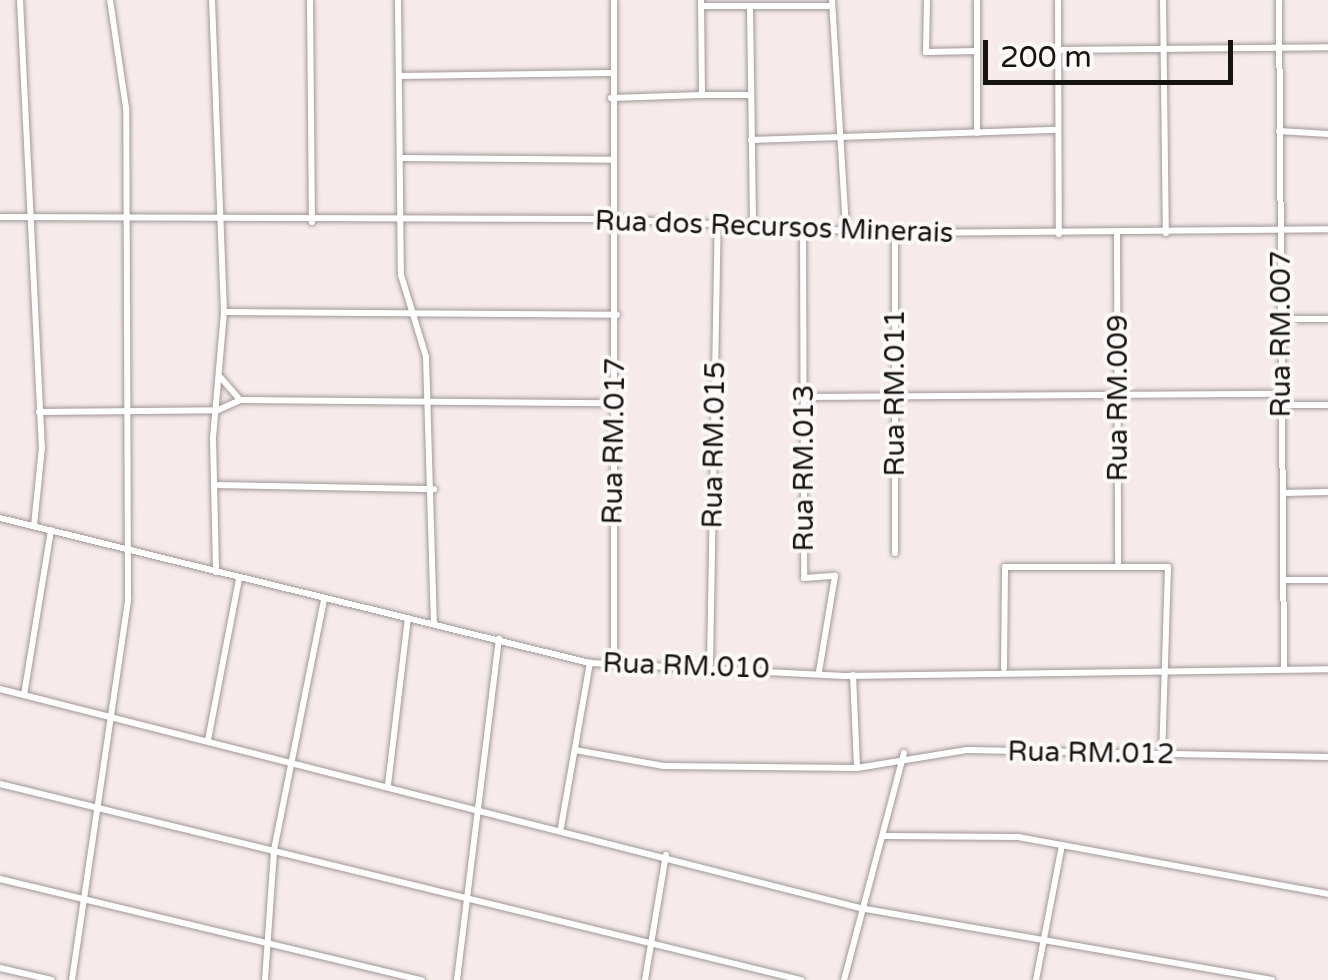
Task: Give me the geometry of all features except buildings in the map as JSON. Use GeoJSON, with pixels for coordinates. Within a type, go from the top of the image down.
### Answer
{"type":"FeatureCollection","features":[{"type":"Feature","properties":{"kind":"street"},"geometry":{"type":"LineString","coordinates":[[20,0],[35,217],[39,412],[34,526]]}},
{"type":"Feature","properties":{"kind":"street"},"geometry":{"type":"LineString","coordinates":[[72,980],[114,718],[128,599],[122,546],[131,412],[124,218],[126,108],[110,0]]}},
{"type":"Feature","properties":{"kind":"street"},"geometry":{"type":"LineString","coordinates":[[212,0],[224,312],[216,572]]}},
{"type":"Feature","properties":{"kind":"street"},"geometry":{"type":"LineString","coordinates":[[310,0],[312,222]]}},
{"type":"Feature","properties":{"kind":"street"},"geometry":{"type":"LineString","coordinates":[[398,0],[400,224],[412,313],[424,343],[422,399],[434,488],[434,623]]}},
{"type":"Feature","properties":{"kind":"street","name":"Rua RM.017"},"geometry":{"type":"LineString","coordinates":[[614,0],[610,73],[610,219],[617,315],[612,403],[614,663]]}},
{"type":"Feature","properties":{"kind":"street"},"geometry":{"type":"LineString","coordinates":[[927,0],[926,52],[976,52]]}},
{"type":"Feature","properties":{"kind":"street"},"geometry":{"type":"LineString","coordinates":[[977,0],[977,133]]}},
{"type":"Feature","properties":{"kind":"street"},"geometry":{"type":"LineString","coordinates":[[1058,0],[1059,234]]}},
{"type":"Feature","properties":{"kind":"street"},"geometry":{"type":"LineString","coordinates":[[1162,0],[1166,232]]}},
{"type":"Feature","properties":{"kind":"street","name":"Rua RM.007"},"geometry":{"type":"LineString","coordinates":[[1279,0],[1276,44],[1283,319],[1284,669]]}},
{"type":"Feature","properties":{"kind":"street"},"geometry":{"type":"LineString","coordinates":[[702,95],[701,3],[832,3],[846,232]]}},
{"type":"Feature","properties":{"kind":"street"},"geometry":{"type":"LineString","coordinates":[[750,6],[753,226]]}},
{"type":"Feature","properties":{"kind":"street"},"geometry":{"type":"LineString","coordinates":[[1058,50],[1276,44],[1328,47]]}},
{"type":"Feature","properties":{"kind":"street"},"geometry":{"type":"LineString","coordinates":[[399,76],[610,73]]}},
{"type":"Feature","properties":{"kind":"street"},"geometry":{"type":"LineString","coordinates":[[611,98],[750,95]]}},
{"type":"Feature","properties":{"kind":"street"},"geometry":{"type":"LineString","coordinates":[[752,140],[1058,130]]}},
{"type":"Feature","properties":{"kind":"street"},"geometry":{"type":"LineString","coordinates":[[1279,131],[1328,134]]}},
{"type":"Feature","properties":{"kind":"street"},"geometry":{"type":"LineString","coordinates":[[401,158],[612,160]]}},
{"type":"Feature","properties":{"kind":"street","name":"Rua dos Recursos Minerais"},"geometry":{"type":"LineString","coordinates":[[0,217],[400,224],[610,219],[895,234],[1328,229]]}},
{"type":"Feature","properties":{"kind":"street","name":"Rua RM.015"},"geometry":{"type":"LineString","coordinates":[[710,664],[718,226]]}},
{"type":"Feature","properties":{"kind":"street","name":"Rua RM.013"},"geometry":{"type":"LineString","coordinates":[[803,229],[804,578],[835,576],[820,672]]}},
{"type":"Feature","properties":{"kind":"street","name":"Rua RM.011"},"geometry":{"type":"LineString","coordinates":[[895,234],[895,553]]}},
{"type":"Feature","properties":{"kind":"street","name":"Rua RM.009"},"geometry":{"type":"LineString","coordinates":[[1117,234],[1118,562]]}},
{"type":"Feature","properties":{"kind":"street"},"geometry":{"type":"LineString","coordinates":[[224,312],[617,315]]}},
{"type":"Feature","properties":{"kind":"street"},"geometry":{"type":"LineString","coordinates":[[1283,319],[1328,319]]}},
{"type":"Feature","properties":{"kind":"street"},"geometry":{"type":"LineString","coordinates":[[221,378],[240,400]]}},
{"type":"Feature","properties":{"kind":"street"},"geometry":{"type":"LineString","coordinates":[[804,397],[1282,394]]}},
{"type":"Feature","properties":{"kind":"street"},"geometry":{"type":"LineString","coordinates":[[39,412],[218,410],[240,400],[612,403]]}},
{"type":"Feature","properties":{"kind":"street"},"geometry":{"type":"LineString","coordinates":[[1281,405],[1328,405]]}},
{"type":"Feature","properties":{"kind":"street"},"geometry":{"type":"LineString","coordinates":[[220,486],[434,488]]}},
{"type":"Feature","properties":{"kind":"street"},"geometry":{"type":"LineString","coordinates":[[1282,493],[1328,492]]}},
{"type":"Feature","properties":{"kind":"street","name":"Rua RM.010"},"geometry":{"type":"LineString","coordinates":[[0,518],[590,663],[710,664],[853,675],[1004,668],[1166,672],[1328,669]]}},
{"type":"Feature","properties":{"kind":"street"},"geometry":{"type":"LineString","coordinates":[[24,696],[51,530]]}},
{"type":"Feature","properties":{"kind":"street"},"geometry":{"type":"LineString","coordinates":[[1004,668],[1004,567],[1118,562],[1168,567],[1162,754]]}},
{"type":"Feature","properties":{"kind":"street"},"geometry":{"type":"LineString","coordinates":[[208,740],[239,579]]}},
{"type":"Feature","properties":{"kind":"street"},"geometry":{"type":"LineString","coordinates":[[1283,580],[1328,580]]}},
{"type":"Feature","properties":{"kind":"street"},"geometry":{"type":"LineString","coordinates":[[265,980],[272,942],[274,850],[296,762],[324,600]]}},
{"type":"Feature","properties":{"kind":"street"},"geometry":{"type":"LineString","coordinates":[[388,785],[408,618]]}},
{"type":"Feature","properties":{"kind":"street"},"geometry":{"type":"LineString","coordinates":[[457,980],[465,898],[482,806],[499,639]]}},
{"type":"Feature","properties":{"kind":"street"},"geometry":{"type":"LineString","coordinates":[[562,827],[590,663]]}},
{"type":"Feature","properties":{"kind":"street"},"geometry":{"type":"LineString","coordinates":[[853,675],[856,768]]}},
{"type":"Feature","properties":{"kind":"street"},"geometry":{"type":"LineString","coordinates":[[0,690],[482,806],[860,908],[1219,975],[1272,980]]}},
{"type":"Feature","properties":{"kind":"street","name":"Rua RM.012"},"geometry":{"type":"LineString","coordinates":[[575,750],[664,766],[856,768],[904,753],[1328,757]]}},
{"type":"Feature","properties":{"kind":"street"},"geometry":{"type":"LineString","coordinates":[[844,980],[904,753]]}},
{"type":"Feature","properties":{"kind":"street"},"geometry":{"type":"LineString","coordinates":[[0,784],[801,980]]}},
{"type":"Feature","properties":{"kind":"street"},"geometry":{"type":"LineString","coordinates":[[884,836],[1062,845],[1328,894]]}},
{"type":"Feature","properties":{"kind":"street"},"geometry":{"type":"LineString","coordinates":[[1036,980],[1062,845]]}},
{"type":"Feature","properties":{"kind":"street"},"geometry":{"type":"LineString","coordinates":[[645,980],[666,855]]}},
{"type":"Feature","properties":{"kind":"street"},"geometry":{"type":"LineString","coordinates":[[0,879],[422,980]]}},
{"type":"Feature","properties":{"kind":"street"},"geometry":{"type":"LineString","coordinates":[[0,968],[52,980]]}}]}
